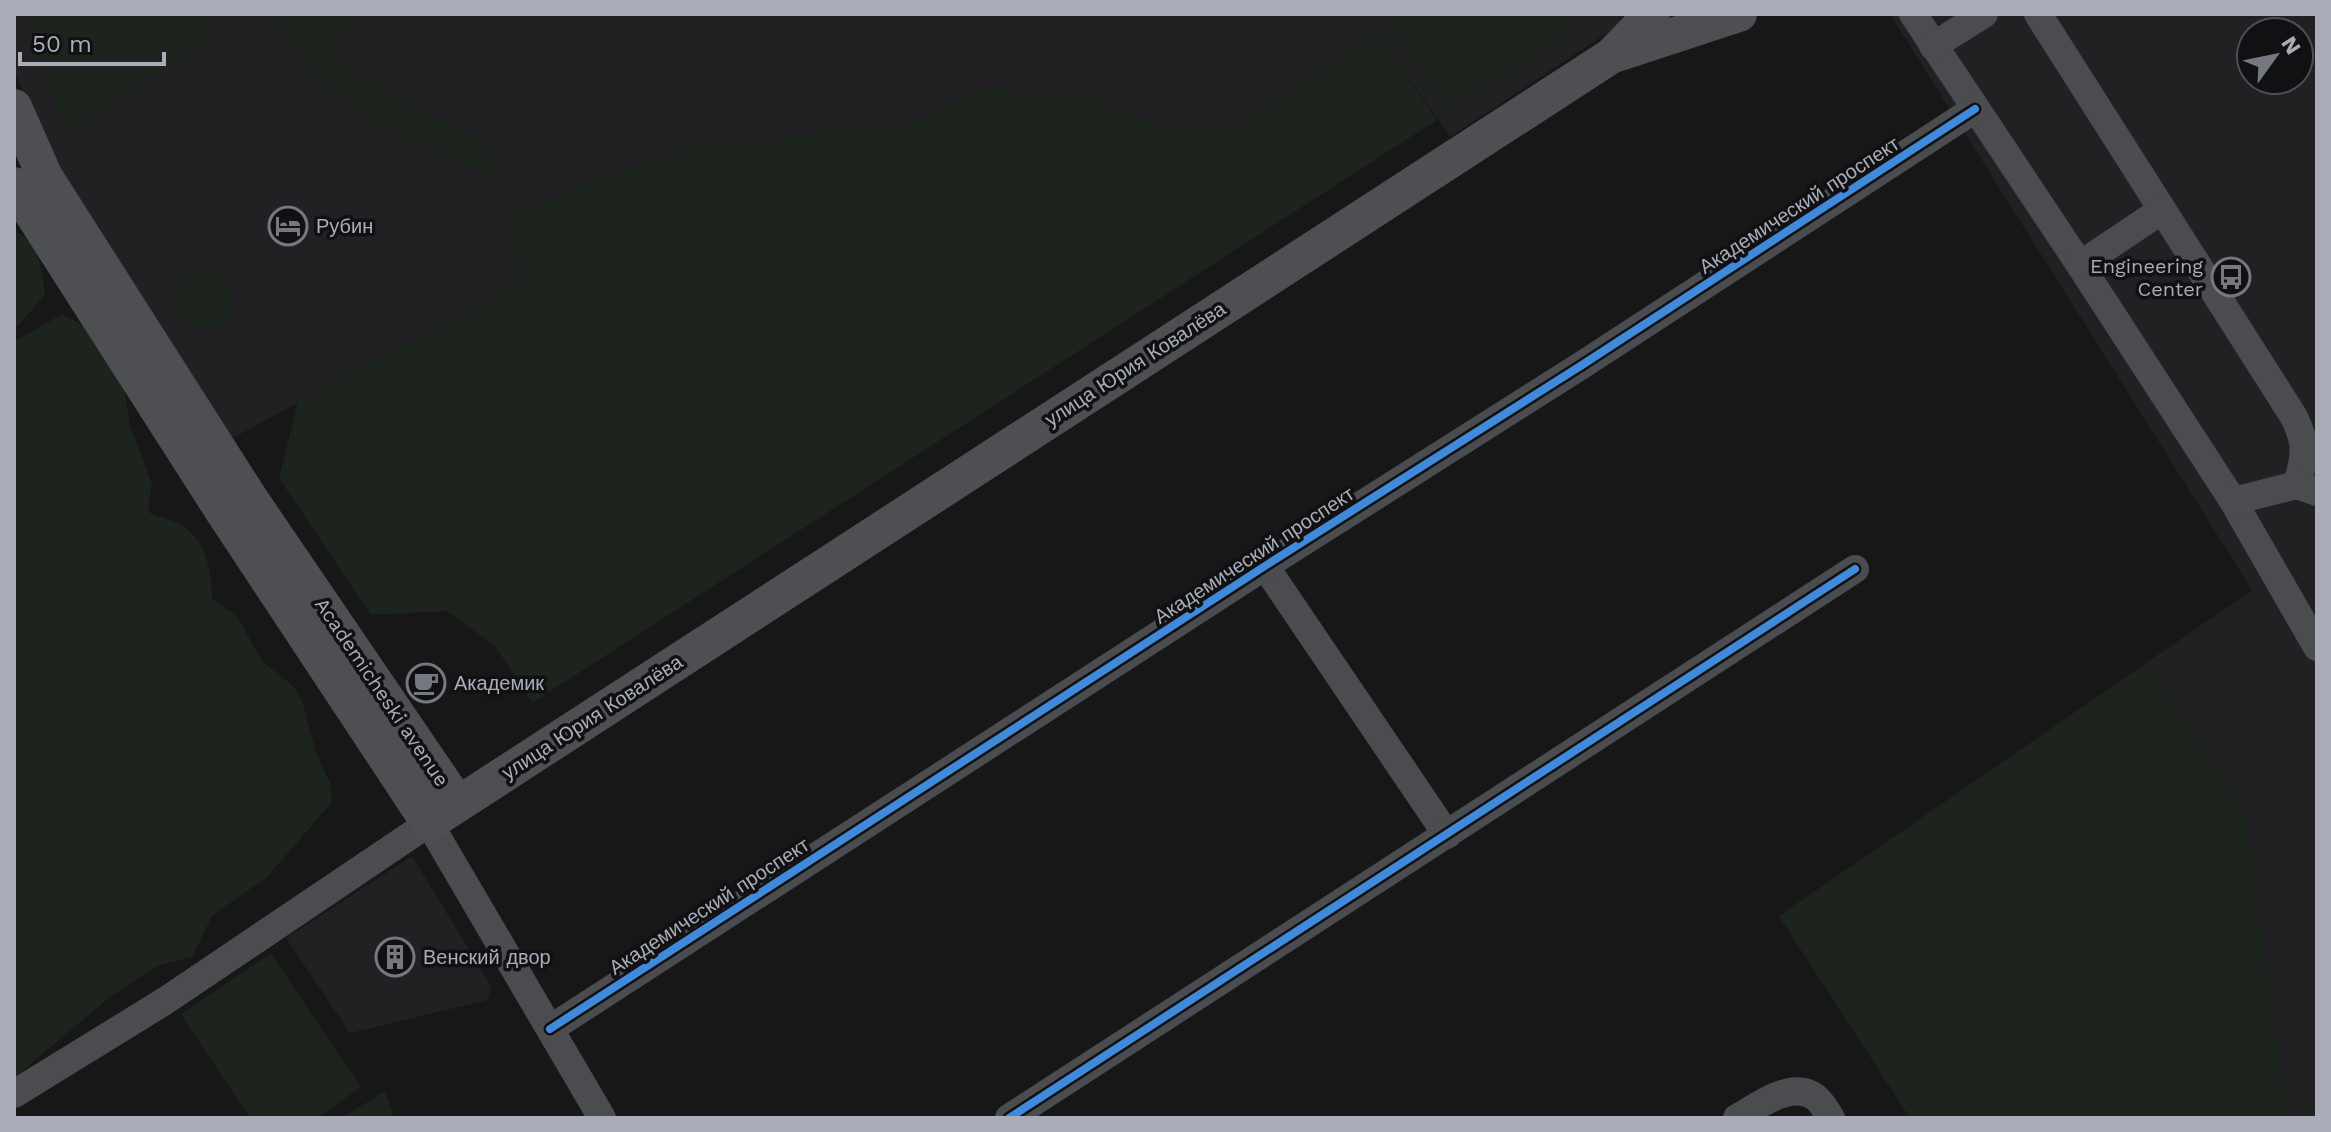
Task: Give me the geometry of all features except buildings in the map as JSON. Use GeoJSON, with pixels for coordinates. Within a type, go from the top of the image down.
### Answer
{"type":"FeatureCollection","features":[{"type":"Feature","properties":{"kind":"main road","name":"улица Юрия Ковалёва"},"geometry":{"type":"LineString","coordinates":[[444,814],[1611,56],[1652,14]]}},
{"type":"Feature","properties":{"kind":"main road","name":"улица Юрия Ковалёва"},"geometry":{"type":"LineString","coordinates":[[1611,56],[1739,14]]}},
{"type":"Feature","properties":{"kind":"main road","name":"Academicheski avenue"},"geometry":{"type":"LineString","coordinates":[[14,107],[26,185],[444,814]]}},
{"type":"Feature","properties":{"kind":"street"},"geometry":{"type":"LineString","coordinates":[[1913,14],[2233,501],[2317,647]]}},
{"type":"Feature","properties":{"kind":"street"},"geometry":{"type":"LineString","coordinates":[[1933,46],[1984,14]]}},
{"type":"Feature","properties":{"kind":"street"},"geometry":{"type":"LineString","coordinates":[[2038,14],[2294,417],[2303,437],[2307,488],[2233,501]]}},
{"type":"Feature","properties":{"kind":"street","name":"Академический проспект"},"geometry":{"type":"LineString","coordinates":[[550,1029],[1975,109]]}},
{"type":"Feature","properties":{"kind":"street"},"geometry":{"type":"LineString","coordinates":[[2080,265],[2162,210]]}},
{"type":"Feature","properties":{"kind":"street"},"geometry":{"type":"LineString","coordinates":[[1265,566],[1447,835]]}},
{"type":"Feature","properties":{"kind":"street"},"geometry":{"type":"LineString","coordinates":[[1009,1118],[1855,569]]}},
{"type":"Feature","properties":{"kind":"street"},"geometry":{"type":"LineString","coordinates":[[14,1094],[165,1001],[444,814],[550,1029],[602,1118]]}},
{"type":"Feature","properties":{"kind":"street"},"geometry":{"type":"LineString","coordinates":[[1737,1118],[1794,1090],[1815,1097],[1831,1118]]}},
{"type":"Feature","properties":{"kind":"shaded area"},"geometry":{"type":"Polygon","coordinates":[[[14,14],[1630,14],[1621,24],[1450,137],[1378,33],[1228,133],[1151,122],[1080,93],[982,89],[914,124],[839,128],[765,142],[701,141],[519,283],[229,440],[36,132],[14,67],[14,14]]]}},
{"type":"Feature","properties":{"kind":"shaded area"},"geometry":{"type":"Polygon","coordinates":[[[32,14],[199,14],[213,35],[67,131],[45,80],[32,14]]]}},
{"type":"Feature","properties":{"kind":"shaded area"},"geometry":{"type":"Polygon","coordinates":[[[270,14],[364,14],[337,38],[341,64],[435,117],[489,142],[494,178],[365,120],[307,68],[270,14]]]}},
{"type":"Feature","properties":{"kind":"shaded area"},"geometry":{"type":"Polygon","coordinates":[[[1382,14],[1563,14],[1574,30],[1448,111],[1382,14]]]}},
{"type":"Feature","properties":{"kind":"shaded area"},"geometry":{"type":"Polygon","coordinates":[[[1890,14],[2317,14],[2317,1118],[1910,1118],[1779,916],[2252,590],[1890,14]]]}},
{"type":"Feature","properties":{"kind":"shaded area"},"geometry":{"type":"Polygon","coordinates":[[[1378,33],[1437,120],[532,703],[495,646],[447,611],[371,615],[279,478],[298,402],[519,283],[511,213],[701,141],[765,142],[839,128],[914,124],[982,89],[1080,93],[1151,122],[1228,133],[1378,33]]]}},
{"type":"Feature","properties":{"kind":"shaded area"},"geometry":{"type":"Polygon","coordinates":[[[14,231],[34,249],[41,267],[45,295],[14,330],[14,231]]]}},
{"type":"Feature","properties":{"kind":"shaded area"},"geometry":{"type":"Polygon","coordinates":[[[204,271],[224,280],[233,300],[224,320],[204,329],[184,320],[175,300],[184,280],[204,271]]]}},
{"type":"Feature","properties":{"kind":"shaded area"},"geometry":{"type":"Polygon","coordinates":[[[62,314],[84,326],[124,387],[130,426],[152,484],[148,507],[151,514],[179,524],[194,536],[207,561],[212,599],[236,615],[263,662],[293,686],[302,701],[316,753],[330,783],[332,802],[267,877],[212,916],[192,957],[159,965],[110,997],[14,1078],[14,342],[62,314]]]}},
{"type":"Feature","properties":{"kind":"shaded area"},"geometry":{"type":"Polygon","coordinates":[[[2147,663],[2244,806],[2288,1118],[1910,1118],[1779,916],[2147,663]]]}},
{"type":"Feature","properties":{"kind":"shaded area"},"geometry":{"type":"Polygon","coordinates":[[[412,856],[491,986],[488,1000],[350,1033],[286,938],[412,856]]]}},
{"type":"Feature","properties":{"kind":"shaded area"},"geometry":{"type":"Polygon","coordinates":[[[271,953],[361,1087],[317,1118],[250,1118],[181,1014],[271,953]]]}},
{"type":"Feature","properties":{"kind":"shaded area"},"geometry":{"type":"Polygon","coordinates":[[[385,1091],[394,1118],[342,1118],[385,1091]]]}},
{"type":"Feature","properties":{"kind":"cycle path"},"geometry":{"type":"LineString","coordinates":[[550,1029],[1975,109]]}},
{"type":"Feature","properties":{"kind":"cycle path"},"geometry":{"type":"LineString","coordinates":[[1009,1118],[1855,569]]}},
{"type":"Feature","properties":{"kind":"place","name":"Рубин"},"geometry":{"type":"Point","coordinates":[288,226]}},
{"type":"Feature","properties":{"kind":"place","name":"Engineering Center"},"geometry":{"type":"Point","coordinates":[2231,277]}},
{"type":"Feature","properties":{"kind":"place","name":"Академик"},"geometry":{"type":"Point","coordinates":[426,683]}},
{"type":"Feature","properties":{"kind":"place","name":"Венский двор"},"geometry":{"type":"Point","coordinates":[395,957]}}]}
